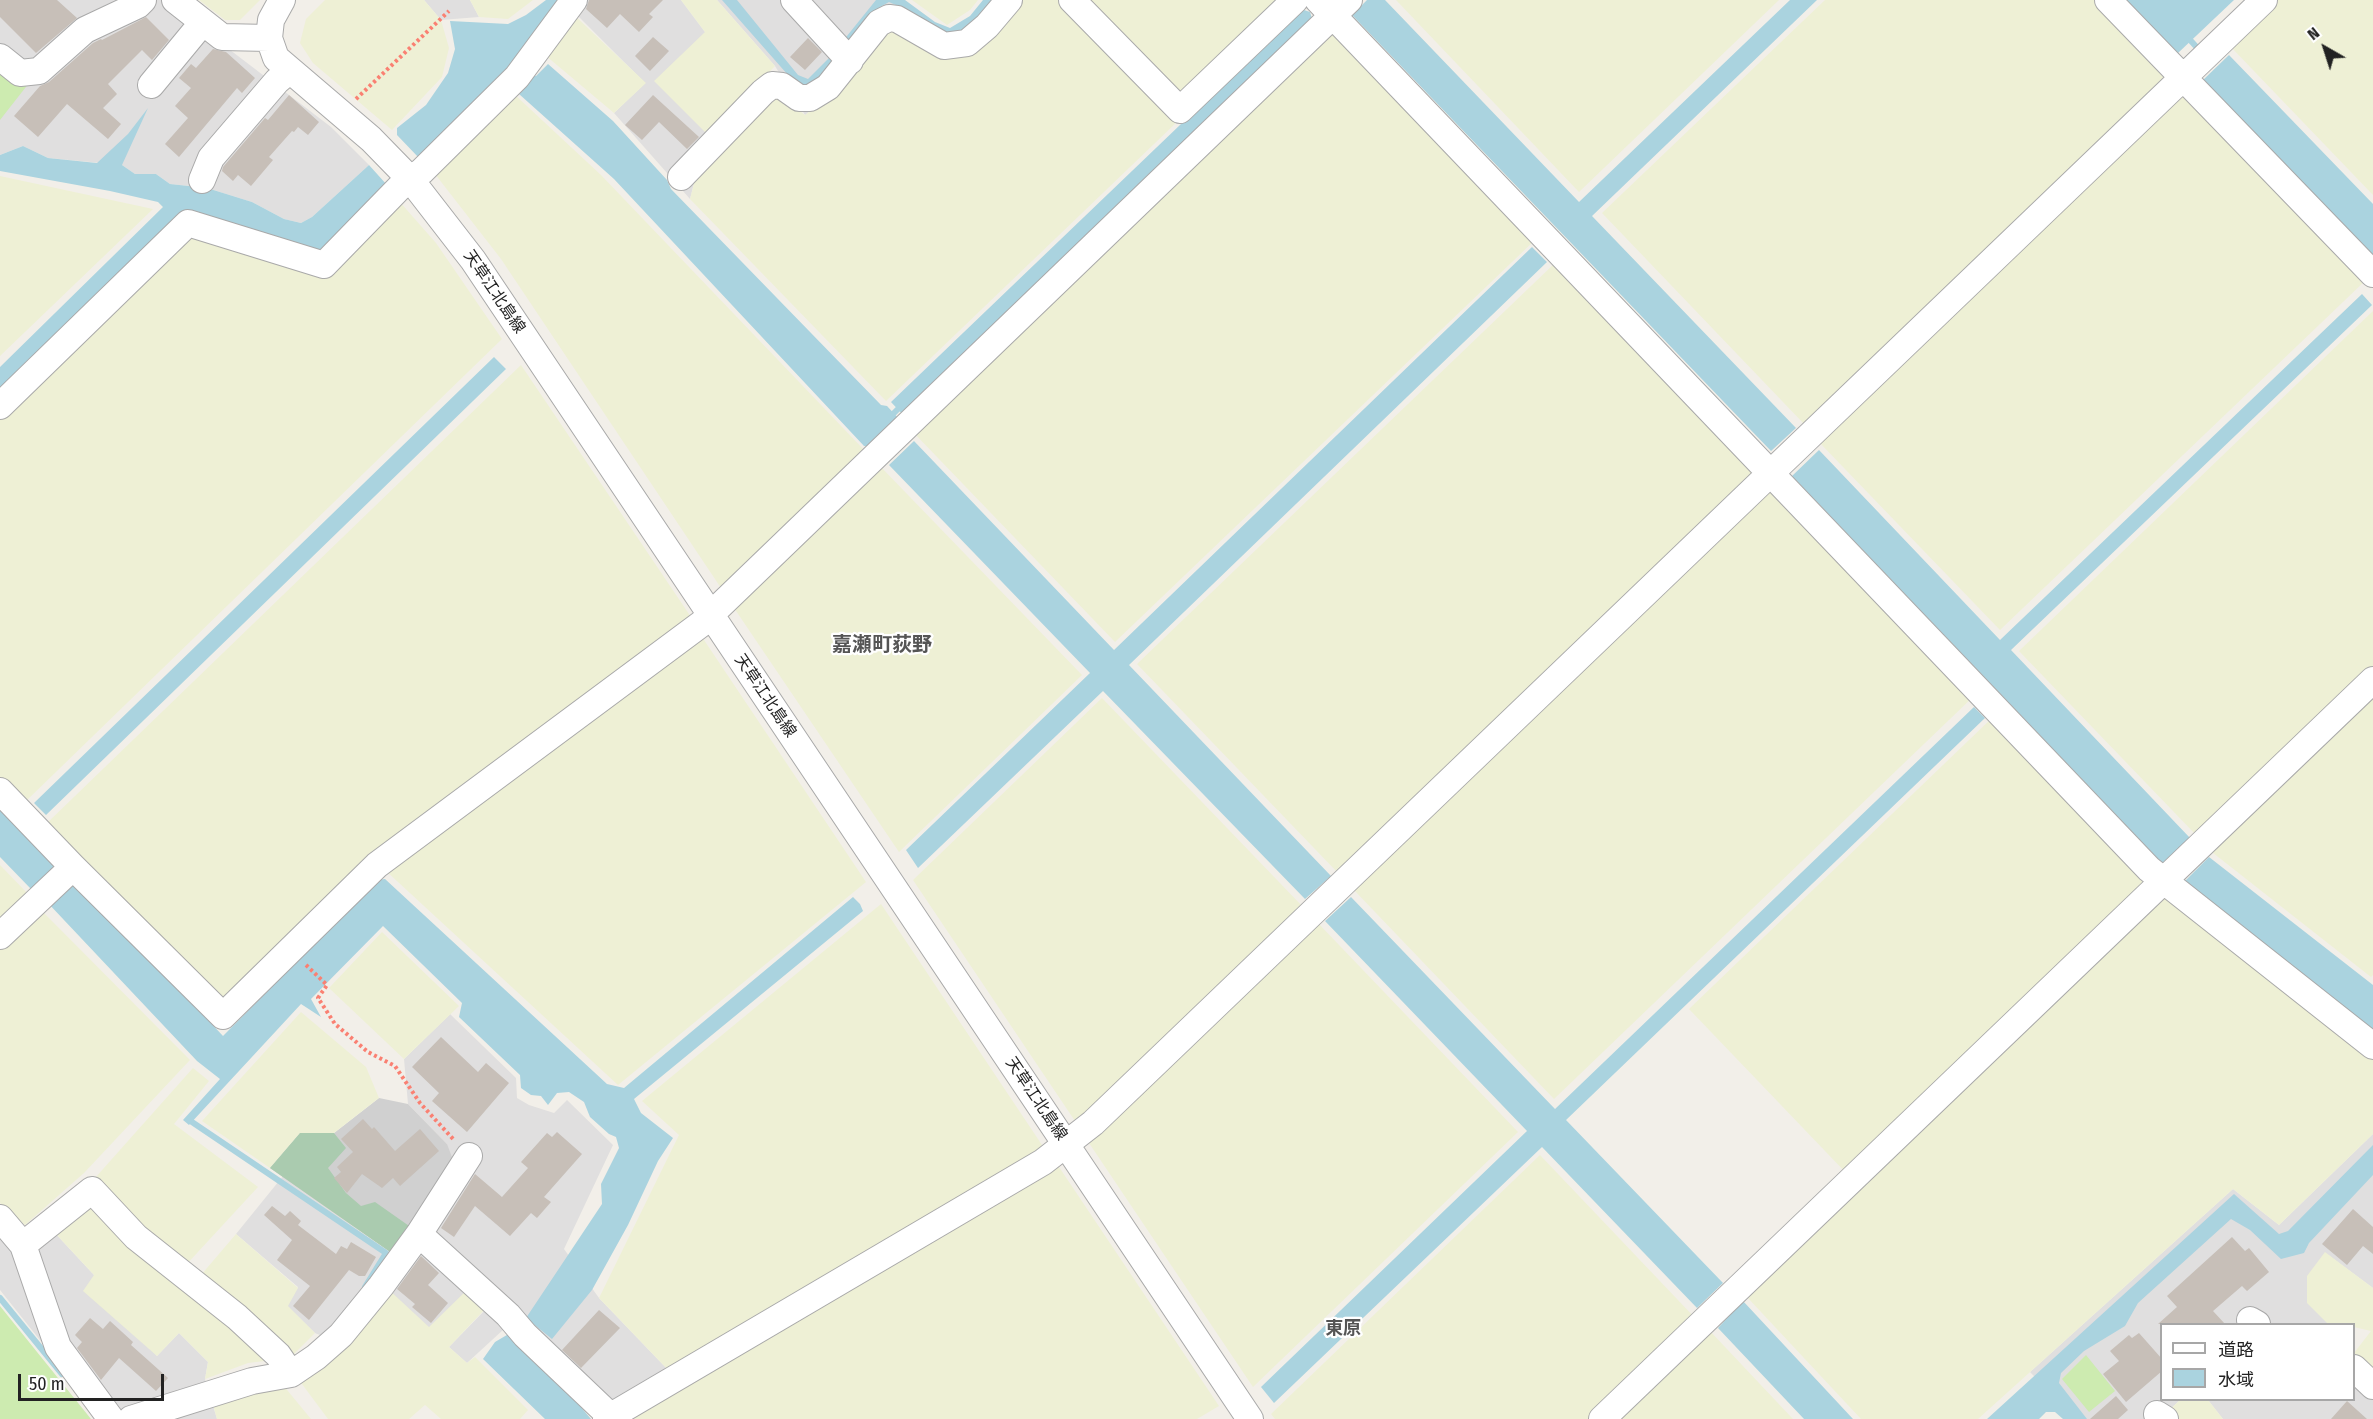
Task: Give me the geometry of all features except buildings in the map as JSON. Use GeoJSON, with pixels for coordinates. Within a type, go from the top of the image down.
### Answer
{"type":"FeatureCollection","features":[{"type":"Feature","properties":{"kind":"street"},"geometry":{"type":"LineString","coordinates":[[0,57],[20,73],[39,70],[85,30],[138,5],[143,0]]}},
{"type":"Feature","properties":{"kind":"street"},"geometry":{"type":"LineString","coordinates":[[175,0],[222,37],[269,38],[271,20],[282,0]]}},
{"type":"Feature","properties":{"kind":"street"},"geometry":{"type":"LineString","coordinates":[[0,406],[188,224],[324,265],[399,188],[411,180],[517,77],[574,0]]}},
{"type":"Feature","properties":{"kind":"street"},"geometry":{"type":"LineString","coordinates":[[794,0],[842,52]]}},
{"type":"Feature","properties":{"kind":"street"},"geometry":{"type":"LineString","coordinates":[[681,177],[772,85],[782,86],[800,98],[810,98],[828,87],[842,52],[879,23],[889,8],[897,19],[944,46],[967,43],[987,26],[1009,0]]}},
{"type":"Feature","properties":{"kind":"street"},"geometry":{"type":"LineString","coordinates":[[1072,0],[1180,110],[1295,0]]}},
{"type":"Feature","properties":{"kind":"street"},"geometry":{"type":"LineString","coordinates":[[2108,0],[2198,64],[2373,274]]}},
{"type":"Feature","properties":{"kind":"street"},"geometry":{"type":"LineString","coordinates":[[419,1234],[508,1315],[607,1417],[1043,1162],[1102,1115],[2264,0]]}},
{"type":"Feature","properties":{"kind":"street"},"geometry":{"type":"LineString","coordinates":[[0,790],[28,820],[61,879],[223,1016],[377,865],[690,634],[891,441],[1334,5],[1786,459],[2178,867],[2373,1046]]}},
{"type":"Feature","properties":{"kind":"street"},"geometry":{"type":"LineString","coordinates":[[151,85],[203,22]]}},
{"type":"Feature","properties":{"kind":"street","name":"天草江北島線"},"geometry":{"type":"LineString","coordinates":[[269,38],[276,58],[341,113],[411,180],[474,260],[1250,1419]]}},
{"type":"Feature","properties":{"kind":"street"},"geometry":{"type":"LineString","coordinates":[[202,180],[211,158],[289,70]]}},
{"type":"Feature","properties":{"kind":"street"},"geometry":{"type":"LineString","coordinates":[[1602,1419],[2373,680]]}},
{"type":"Feature","properties":{"kind":"street"},"geometry":{"type":"LineString","coordinates":[[0,936],[61,879]]}},
{"type":"Feature","properties":{"kind":"street"},"geometry":{"type":"LineString","coordinates":[[131,1419],[252,1381],[291,1374],[316,1357],[341,1335],[381,1286],[419,1234],[468,1156]]}},
{"type":"Feature","properties":{"kind":"street"},"geometry":{"type":"LineString","coordinates":[[23,1245],[92,1190],[136,1237],[237,1317],[278,1355],[291,1374]]}},
{"type":"Feature","properties":{"kind":"street"},"geometry":{"type":"LineString","coordinates":[[0,1218],[23,1245],[57,1347],[111,1419]]}},
{"type":"Feature","properties":{"kind":"street"},"geometry":{"type":"LineString","coordinates":[[2355,1369],[2373,1386]]}},
{"type":"Feature","properties":{"kind":"path"},"geometry":{"type":"LineString","coordinates":[[341,113],[449,11]]}},
{"type":"Feature","properties":{"kind":"path"},"geometry":{"type":"LineString","coordinates":[[291,950],[327,985],[318,998],[335,1024],[368,1052],[395,1066],[420,1103],[468,1156]]}},
{"type":"Feature","properties":{"kind":"shaded area"},"geometry":{"type":"Polygon","coordinates":[[[0,0],[196,0],[183,14],[331,127],[369,165],[312,217],[301,223],[284,219],[252,202],[207,188],[170,184],[156,174],[135,174],[122,165],[48,158],[23,146],[0,155],[0,0]]]}},
{"type":"Feature","properties":{"kind":"shaded area"},"geometry":{"type":"Polygon","coordinates":[[[424,0],[470,0],[479,17],[441,20],[424,0]]]}},
{"type":"Feature","properties":{"kind":"shaded area"},"geometry":{"type":"Polygon","coordinates":[[[562,0],[681,0],[705,32],[719,146],[698,168],[690,199],[614,113],[645,83],[562,0]]]}},
{"type":"Feature","properties":{"kind":"shaded area"},"geometry":{"type":"Polygon","coordinates":[[[717,0],[895,0],[894,29],[843,85],[805,115],[775,66],[717,0]]]}},
{"type":"Feature","properties":{"kind":"shaded area"},"geometry":{"type":"Polygon","coordinates":[[[450,1014],[516,1078],[517,1098],[529,1105],[554,1113],[567,1100],[613,1145],[564,1249],[599,1298],[670,1372],[609,1405],[516,1318],[467,1363],[449,1347],[487,1308],[429,1328],[341,1344],[315,1333],[287,1306],[298,1287],[236,1234],[283,1176],[392,1254],[447,1144],[408,1104],[404,1059],[450,1014]]]}},
{"type":"Feature","properties":{"kind":"shaded area"},"geometry":{"type":"Polygon","coordinates":[[[379,1098],[408,1104],[447,1144],[456,1168],[393,1254],[270,1168],[300,1133],[334,1133],[379,1098]]]}},
{"type":"Feature","properties":{"kind":"shaded area"},"geometry":{"type":"Polygon","coordinates":[[[2373,1134],[2373,1288],[2325,1253],[2327,1323],[2160,1323],[2160,1401],[2179,1401],[2160,1419],[2076,1419],[2030,1372],[2233,1189],[2279,1225],[2373,1134]]]}},
{"type":"Feature","properties":{"kind":"shaded area"},"geometry":{"type":"Polygon","coordinates":[[[0,1220],[33,1247],[54,1232],[94,1275],[157,1356],[179,1333],[208,1362],[205,1379],[217,1419],[103,1419],[0,1290],[0,1220]]]}},
{"type":"Feature","properties":{"kind":"shaded area"},"geometry":{"type":"Polygon","coordinates":[[[2355,1359],[2373,1375],[2373,1419],[2223,1419],[2209,1401],[2355,1401],[2355,1359]]]}},
{"type":"Feature","properties":{"kind":"green space"},"geometry":{"type":"Polygon","coordinates":[[[199,0],[260,0],[240,20],[225,20],[199,0]]]}},
{"type":"Feature","properties":{"kind":"green space"},"geometry":{"type":"Polygon","coordinates":[[[325,0],[424,0],[441,20],[449,48],[442,77],[392,130],[313,63],[300,43],[306,19],[325,0]]]}},
{"type":"Feature","properties":{"kind":"green space"},"geometry":{"type":"Polygon","coordinates":[[[470,0],[533,0],[508,19],[479,17],[470,0]]]}},
{"type":"Feature","properties":{"kind":"green space"},"geometry":{"type":"Polygon","coordinates":[[[681,0],[717,0],[775,66],[709,136],[654,81],[705,32],[681,0]]]}},
{"type":"Feature","properties":{"kind":"green space"},"geometry":{"type":"Polygon","coordinates":[[[912,0],[978,0],[970,10],[947,25],[912,0]]]}},
{"type":"Feature","properties":{"kind":"green space"},"geometry":{"type":"Polygon","coordinates":[[[1018,0],[1062,0],[1178,121],[886,401],[690,199],[698,168],[777,93],[805,115],[843,85],[879,37],[894,29],[943,55],[1018,0]]]}},
{"type":"Feature","properties":{"kind":"green space"},"geometry":{"type":"Polygon","coordinates":[[[1083,0],[1285,0],[1179,102],[1083,0]]]}},
{"type":"Feature","properties":{"kind":"green space"},"geometry":{"type":"Polygon","coordinates":[[[1396,0],[1779,0],[1579,192],[1396,0]]]}},
{"type":"Feature","properties":{"kind":"green space"},"geometry":{"type":"Polygon","coordinates":[[[1825,0],[2097,0],[2170,76],[1805,425],[1602,213],[1825,0]]]}},
{"type":"Feature","properties":{"kind":"green space"},"geometry":{"type":"Polygon","coordinates":[[[2276,0],[2373,0],[2373,195],[2229,45],[2276,0]]]}},
{"type":"Feature","properties":{"kind":"green space"},"geometry":{"type":"Polygon","coordinates":[[[572,13],[646,83],[614,113],[545,55],[572,13]]]}},
{"type":"Feature","properties":{"kind":"green space"},"geometry":{"type":"Polygon","coordinates":[[[1333,29],[1535,240],[1115,642],[913,432],[1333,29]]]}},
{"type":"Feature","properties":{"kind":"green space"},"geometry":{"type":"Polygon","coordinates":[[[0,64],[29,83],[0,120],[0,64]]]}},
{"type":"Feature","properties":{"kind":"green space"},"geometry":{"type":"Polygon","coordinates":[[[2185,90],[2366,280],[2000,630],[1818,441],[2185,90]]]}},
{"type":"Feature","properties":{"kind":"green space"},"geometry":{"type":"Polygon","coordinates":[[[514,94],[601,175],[867,453],[723,591],[501,259],[435,174],[514,94]]]}},
{"type":"Feature","properties":{"kind":"green space"},"geometry":{"type":"Polygon","coordinates":[[[0,176],[153,209],[0,356],[0,176]]]}},
{"type":"Feature","properties":{"kind":"green space"},"geometry":{"type":"Polygon","coordinates":[[[399,201],[436,243],[502,339],[24,803],[0,778],[0,416],[193,229],[327,273],[399,201]]]}},
{"type":"Feature","properties":{"kind":"green space"},"geometry":{"type":"Polygon","coordinates":[[[1556,262],[1757,471],[1338,873],[1137,664],[1556,262]]]}},
{"type":"Feature","properties":{"kind":"green space"},"geometry":{"type":"Polygon","coordinates":[[[2373,311],[2373,667],[2197,836],[2019,651],[2373,311]]]}},
{"type":"Feature","properties":{"kind":"green space"},"geometry":{"type":"Polygon","coordinates":[[[521,365],[693,620],[222,1003],[45,825],[521,365]]]}},
{"type":"Feature","properties":{"kind":"green space"},"geometry":{"type":"Polygon","coordinates":[[[879,465],[1082,675],[899,852],[732,605],[879,465]]]}},
{"type":"Feature","properties":{"kind":"green space"},"geometry":{"type":"Polygon","coordinates":[[[1772,486],[1974,696],[1554,1099],[1353,889],[1772,486]]]}},
{"type":"Feature","properties":{"kind":"green space"},"geometry":{"type":"Polygon","coordinates":[[[700,634],[866,882],[618,1085],[385,870],[700,634]]]}},
{"type":"Feature","properties":{"kind":"green space"},"geometry":{"type":"Polygon","coordinates":[[[2373,692],[2373,975],[2371,977],[2208,849],[2373,692]]]}},
{"type":"Feature","properties":{"kind":"green space"},"geometry":{"type":"Polygon","coordinates":[[[1102,698],[1303,907],[1077,1124],[913,880],[1102,698]]]}},
{"type":"Feature","properties":{"kind":"green space"},"geometry":{"type":"Polygon","coordinates":[[[1994,716],[2153,882],[1848,1175],[1689,1009],[1994,716]]]}},
{"type":"Feature","properties":{"kind":"green space"},"geometry":{"type":"Polygon","coordinates":[[[0,865],[30,896],[0,925],[0,865]]]}},
{"type":"Feature","properties":{"kind":"green space"},"geometry":{"type":"Polygon","coordinates":[[[2163,895],[2373,1059],[2373,1134],[2279,1225],[2233,1189],[1978,1419],[1861,1419],[1747,1297],[2163,895]]]}},
{"type":"Feature","properties":{"kind":"green space"},"geometry":{"type":"Polygon","coordinates":[[[881,904],[1044,1148],[670,1372],[599,1298],[679,1135],[642,1101],[881,904]]]}},
{"type":"Feature","properties":{"kind":"green space"},"geometry":{"type":"Polygon","coordinates":[[[41,910],[190,1060],[84,1173],[25,1225],[0,1203],[0,949],[41,910]]]}},
{"type":"Feature","properties":{"kind":"green space"},"geometry":{"type":"Polygon","coordinates":[[[1318,923],[1518,1132],[1253,1387],[1089,1143],[1318,923]]]}},
{"type":"Feature","properties":{"kind":"green space"},"geometry":{"type":"Polygon","coordinates":[[[382,932],[459,1006],[404,1059],[329,988],[382,932]]]}},
{"type":"Feature","properties":{"kind":"green space"},"geometry":{"type":"Polygon","coordinates":[[[301,1012],[366,1067],[379,1098],[334,1133],[300,1133],[270,1168],[202,1121],[301,1012]]]}},
{"type":"Feature","properties":{"kind":"green space"},"geometry":{"type":"Polygon","coordinates":[[[193,1068],[209,1081],[174,1124],[258,1187],[185,1266],[143,1234],[95,1178],[193,1068]]]}},
{"type":"Feature","properties":{"kind":"green space"},"geometry":{"type":"Polygon","coordinates":[[[300,1133],[334,1133],[346,1148],[328,1168],[346,1193],[361,1206],[375,1202],[412,1228],[393,1254],[270,1168],[300,1133]]]}},
{"type":"Feature","properties":{"kind":"green space"},"geometry":{"type":"Polygon","coordinates":[[[1540,1155],[1697,1320],[1594,1419],[1275,1419],[1271,1414],[1540,1155]]]}},
{"type":"Feature","properties":{"kind":"green space"},"geometry":{"type":"Polygon","coordinates":[[[1057,1164],[1219,1406],[1197,1419],[623,1419],[1057,1164]]]}},
{"type":"Feature","properties":{"kind":"green space"},"geometry":{"type":"Polygon","coordinates":[[[92,1199],[273,1360],[248,1363],[205,1379],[208,1362],[179,1333],[157,1356],[83,1291],[94,1275],[54,1232],[92,1199]]]}},
{"type":"Feature","properties":{"kind":"green space"},"geometry":{"type":"Polygon","coordinates":[[[236,1234],[298,1288],[288,1306],[315,1333],[292,1356],[201,1275],[236,1234]]]}},
{"type":"Feature","properties":{"kind":"green space"},"geometry":{"type":"Polygon","coordinates":[[[2325,1252],[2373,1288],[2373,1375],[2355,1359],[2355,1352],[2371,1331],[2355,1327],[2355,1323],[2327,1323],[2307,1303],[2307,1276],[2325,1252]]]}},
{"type":"Feature","properties":{"kind":"green space"},"geometry":{"type":"Polygon","coordinates":[[[387,1288],[429,1327],[469,1288],[487,1307],[449,1347],[467,1363],[475,1357],[528,1410],[520,1419],[441,1419],[425,1405],[409,1419],[328,1419],[299,1380],[387,1288]]]}},
{"type":"Feature","properties":{"kind":"green space"},"geometry":{"type":"Polygon","coordinates":[[[0,1306],[91,1419],[0,1419],[0,1306]]]}},
{"type":"Feature","properties":{"kind":"green space"},"geometry":{"type":"Polygon","coordinates":[[[1709,1330],[1793,1419],[1616,1419],[1709,1330]]]}},
{"type":"Feature","properties":{"kind":"green space"},"geometry":{"type":"Polygon","coordinates":[[[2086,1355],[2115,1391],[2089,1412],[2062,1379],[2086,1355]]]}},
{"type":"Feature","properties":{"kind":"green space"},"geometry":{"type":"Polygon","coordinates":[[[283,1385],[311,1419],[217,1419],[212,1401],[283,1385]]]}},
{"type":"Feature","properties":{"kind":"green space"},"geometry":{"type":"Polygon","coordinates":[[[2179,1401],[2209,1401],[2223,1419],[2160,1419],[2179,1401]]]}},
{"type":"Feature","properties":{"kind":"water"},"geometry":{"type":"Polygon","coordinates":[[[546,0],[562,0],[536,40],[419,158],[397,135],[397,128],[426,105],[448,73],[455,49],[450,21],[508,24],[526,15],[546,0]]]}},
{"type":"Feature","properties":{"kind":"water"},"geometry":{"type":"Polygon","coordinates":[[[722,0],[737,0],[798,75],[808,79],[830,57],[876,0],[905,0],[935,22],[950,28],[970,16],[983,0],[996,0],[961,35],[943,37],[889,2],[880,7],[829,72],[807,89],[795,83],[722,0]]]}},
{"type":"Feature","properties":{"kind":"water"},"geometry":{"type":"Polygon","coordinates":[[[1367,0],[1385,0],[1579,202],[1790,0],[1817,0],[1592,216],[1796,428],[1771,451],[1352,15],[1367,0]]]}},
{"type":"Feature","properties":{"kind":"water"},"geometry":{"type":"Polygon","coordinates":[[[2125,0],[2234,0],[2178,53],[2125,0]]]}},
{"type":"Feature","properties":{"kind":"water"},"geometry":{"type":"Polygon","coordinates":[[[1301,9],[1310,12],[1313,22],[905,417],[891,402],[1301,9]]]}},
{"type":"Feature","properties":{"kind":"water"},"geometry":{"type":"Polygon","coordinates":[[[2229,55],[2373,204],[2373,255],[2203,80],[2229,55]]]}},
{"type":"Feature","properties":{"kind":"water"},"geometry":{"type":"Polygon","coordinates":[[[548,64],[613,121],[667,180],[671,189],[881,405],[887,406],[901,421],[872,447],[864,446],[614,179],[519,94],[528,84],[525,80],[531,74],[536,76],[548,64]]]}},
{"type":"Feature","properties":{"kind":"water"},"geometry":{"type":"Polygon","coordinates":[[[148,108],[122,165],[135,174],[156,174],[170,184],[207,188],[252,202],[284,219],[301,223],[312,217],[369,165],[387,185],[323,256],[194,212],[0,396],[0,367],[163,207],[158,202],[110,191],[0,171],[0,155],[23,146],[48,158],[97,163],[128,134],[148,108]]]}},
{"type":"Feature","properties":{"kind":"water"},"geometry":{"type":"Polygon","coordinates":[[[1532,247],[1547,262],[1129,665],[1331,876],[1305,899],[1103,691],[918,868],[906,850],[1090,673],[889,465],[914,441],[1114,650],[1532,247]]]}},
{"type":"Feature","properties":{"kind":"water"},"geometry":{"type":"Polygon","coordinates":[[[2362,294],[2372,305],[2011,650],[2190,838],[2163,864],[1792,476],[1819,450],[2000,640],[2362,294]]]}},
{"type":"Feature","properties":{"kind":"water"},"geometry":{"type":"Polygon","coordinates":[[[494,357],[506,369],[46,815],[34,803],[494,357]]]}},
{"type":"Feature","properties":{"kind":"water"},"geometry":{"type":"Polygon","coordinates":[[[1974,707],[1985,718],[1566,1120],[1723,1283],[1697,1308],[1542,1147],[1274,1403],[1261,1387],[1527,1131],[1325,921],[1351,897],[1555,1109],[1974,707]]]}},
{"type":"Feature","properties":{"kind":"water"},"geometry":{"type":"Polygon","coordinates":[[[0,806],[59,866],[31,889],[0,857],[0,806]]]}},
{"type":"Feature","properties":{"kind":"water"},"geometry":{"type":"Polygon","coordinates":[[[2209,857],[2373,985],[2373,1031],[2184,882],[2209,857]]]}},
{"type":"Feature","properties":{"kind":"water"},"geometry":{"type":"Polygon","coordinates":[[[385,879],[607,1084],[624,1088],[853,897],[863,911],[634,1099],[641,1113],[673,1138],[658,1161],[628,1225],[592,1290],[552,1339],[526,1318],[602,1204],[601,1184],[619,1148],[616,1137],[609,1134],[590,1117],[584,1102],[569,1092],[557,1093],[548,1105],[541,1096],[531,1095],[521,1088],[520,1075],[459,1017],[462,1003],[383,926],[311,999],[321,1017],[301,1004],[189,1125],[183,1120],[220,1079],[197,1061],[47,902],[71,880],[78,882],[223,1036],[378,880],[385,879]]]}},
{"type":"Feature","properties":{"kind":"water"},"geometry":{"type":"Polygon","coordinates":[[[2373,1145],[2373,1175],[2309,1243],[2304,1253],[2281,1259],[2250,1230],[2231,1219],[2138,1303],[2125,1326],[2084,1351],[2061,1373],[2059,1383],[2087,1419],[2063,1419],[2055,1412],[2046,1412],[2039,1419],[1987,1419],[2234,1194],[2279,1234],[2288,1231],[2373,1145]]]}},
{"type":"Feature","properties":{"kind":"water"},"geometry":{"type":"Polygon","coordinates":[[[1743,1301],[1853,1419],[1804,1419],[1718,1328],[1743,1301]]]}},
{"type":"Feature","properties":{"kind":"water"},"geometry":{"type":"Polygon","coordinates":[[[512,1332],[553,1374],[591,1419],[545,1419],[483,1359],[495,1342],[512,1332]]]}},
{"type":"Feature","properties":{"kind":"waterway"},"geometry":{"type":"LineString","coordinates":[[2191,41],[2201,52]]}},
{"type":"Feature","properties":{"kind":"waterway"},"geometry":{"type":"LineString","coordinates":[[894,413],[898,409]]}},
{"type":"Feature","properties":{"kind":"waterway"},"geometry":{"type":"LineString","coordinates":[[191,1118],[189,1120],[386,1253],[365,1287]]}},
{"type":"Feature","properties":{"kind":"waterway"},"geometry":{"type":"LineString","coordinates":[[0,1298],[62,1374]]}},
{"type":"Feature","properties":{"kind":"district","name":"嘉瀬町荻野"},"geometry":{"type":"Point","coordinates":[882,645]}},
{"type":"Feature","properties":{"kind":"district","name":"東原"},"geometry":{"type":"Point","coordinates":[1343,1329]}}]}
